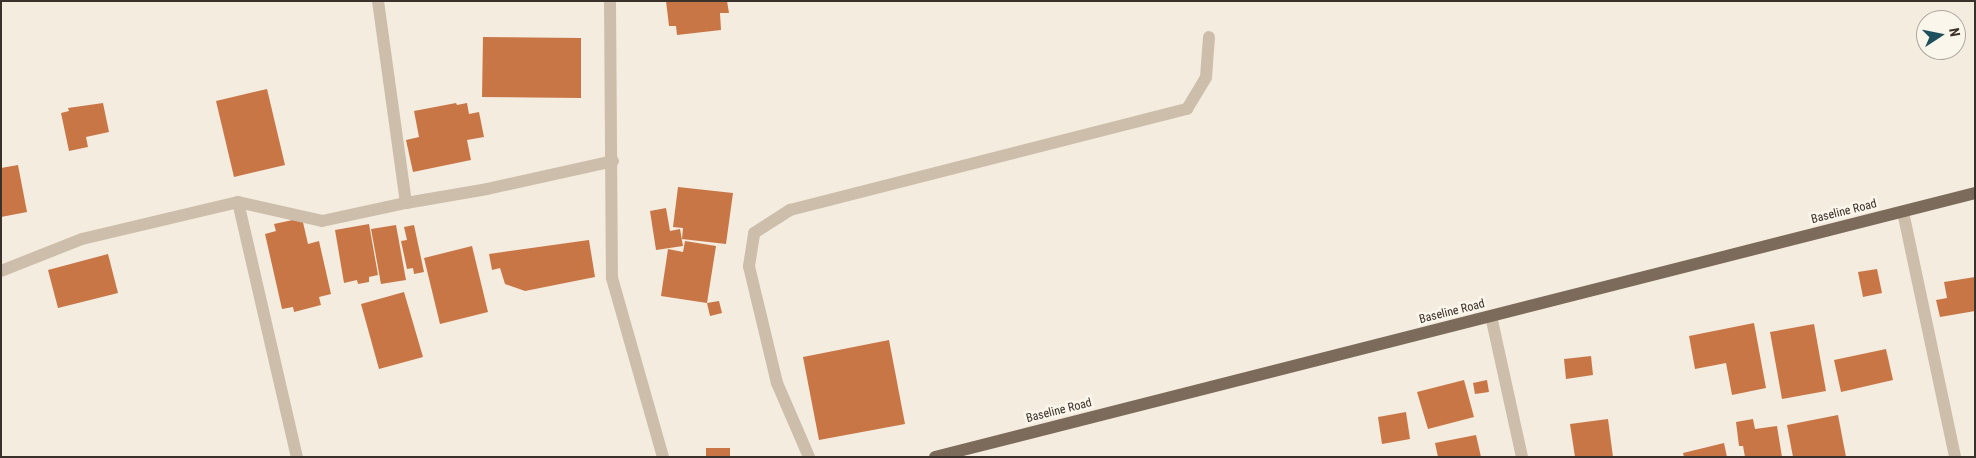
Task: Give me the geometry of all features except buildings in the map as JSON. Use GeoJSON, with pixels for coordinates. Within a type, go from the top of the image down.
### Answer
{"type":"FeatureCollection","features":[{"type":"Feature","properties":{"kind":"main road","name":"Baseline Road"},"geometry":{"type":"LineString","coordinates":[[935,457],[1975,194]]}},
{"type":"Feature","properties":{"kind":"street"},"geometry":{"type":"LineString","coordinates":[[378,1],[406,203]]}},
{"type":"Feature","properties":{"kind":"street"},"geometry":{"type":"LineString","coordinates":[[610,1],[613,161],[612,278],[663,457]]}},
{"type":"Feature","properties":{"kind":"street"},"geometry":{"type":"LineString","coordinates":[[809,457],[777,383],[749,266],[754,233],[790,210],[1187,109],[1206,77],[1209,37]]}},
{"type":"Feature","properties":{"kind":"street"},"geometry":{"type":"LineString","coordinates":[[1,271],[82,239],[238,202],[322,221],[406,203],[486,189],[613,161]]}},
{"type":"Feature","properties":{"kind":"street"},"geometry":{"type":"LineString","coordinates":[[238,202],[297,457]]}},
{"type":"Feature","properties":{"kind":"street"},"geometry":{"type":"LineString","coordinates":[[1903,212],[1955,457]]}},
{"type":"Feature","properties":{"kind":"street"},"geometry":{"type":"LineString","coordinates":[[1491,316],[1522,457]]}}]}
